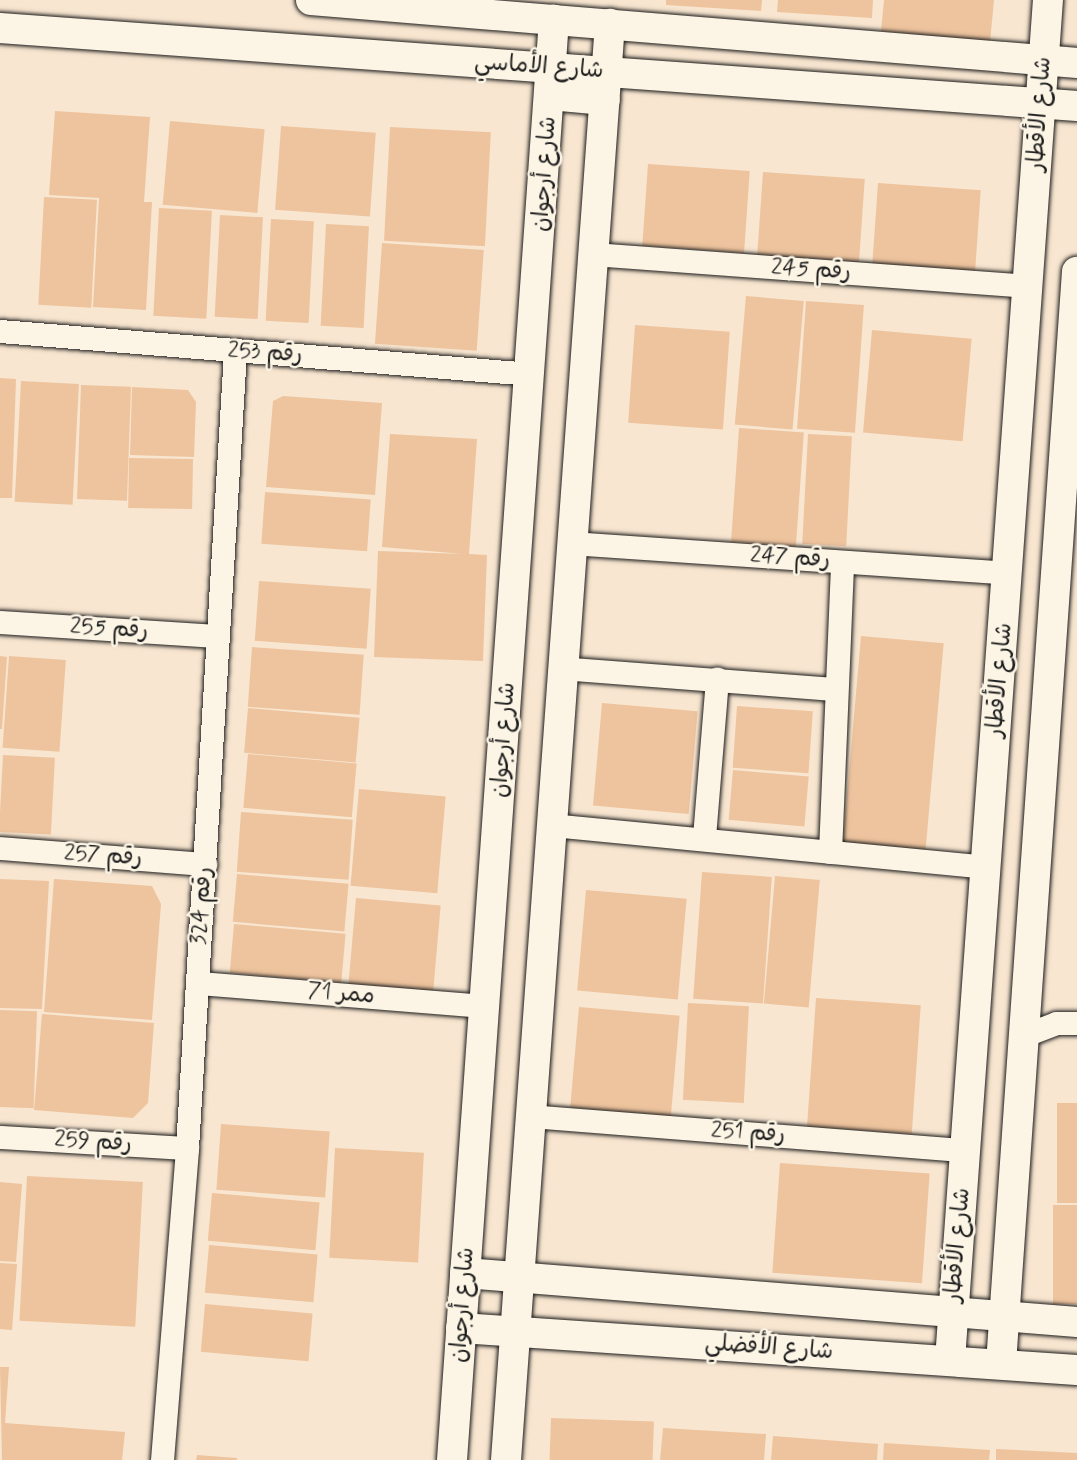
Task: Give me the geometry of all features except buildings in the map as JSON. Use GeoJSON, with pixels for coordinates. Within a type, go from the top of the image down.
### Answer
{"type":"FeatureCollection","features":[{"type":"Feature","properties":{"kind":"street","name":"شارع الأماسي"},"geometry":{"type":"LineString","coordinates":[[311,0],[390,3],[554,20],[1077,63]]}},
{"type":"Feature","properties":{"kind":"street","name":"شارع الأقطار"},"geometry":{"type":"LineString","coordinates":[[950,1360],[1009,573],[1048,0]]}},
{"type":"Feature","properties":{"kind":"street","name":"شارع أرجوان"},"geometry":{"type":"LineString","coordinates":[[452,1460],[554,20]]}},
{"type":"Feature","properties":{"kind":"street"},"geometry":{"type":"LineString","coordinates":[[506,1460],[560,667],[610,24]]}},
{"type":"Feature","properties":{"kind":"street","name":"شارع الأماسي"},"geometry":{"type":"LineString","coordinates":[[0,28],[606,86],[1077,106]]}},
{"type":"Feature","properties":{"kind":"street","name":"رقم 245"},"geometry":{"type":"LineString","coordinates":[[594,254],[1028,286]]}},
{"type":"Feature","properties":{"kind":"street","name":"شارع الأقطار"},"geometry":{"type":"LineString","coordinates":[[1001,1364],[1072,403],[1077,272]]}},
{"type":"Feature","properties":{"kind":"street","name":"رقم 253"},"geometry":{"type":"LineString","coordinates":[[0,331],[531,373]]}},
{"type":"Feature","properties":{"kind":"street","name":"رقم 324"},"geometry":{"type":"LineString","coordinates":[[162,1460],[198,982],[235,351]]}},
{"type":"Feature","properties":{"kind":"street","name":"رقم 247"},"geometry":{"type":"LineString","coordinates":[[571,543],[1009,573]]}},
{"type":"Feature","properties":{"kind":"street"},"geometry":{"type":"LineString","coordinates":[[830,852],[842,562]]}},
{"type":"Feature","properties":{"kind":"street","name":"رقم 255"},"geometry":{"type":"LineString","coordinates":[[0,622],[218,636]]}},
{"type":"Feature","properties":{"kind":"street"},"geometry":{"type":"LineString","coordinates":[[560,667],[835,688]]}},
{"type":"Feature","properties":{"kind":"street"},"geometry":{"type":"LineString","coordinates":[[704,837],[717,679]]}},
{"type":"Feature","properties":{"kind":"street"},"geometry":{"type":"LineString","coordinates":[[551,825],[704,837],[985,867]]}},
{"type":"Feature","properties":{"kind":"street","name":"رقم 257"},"geometry":{"type":"LineString","coordinates":[[0,848],[205,864]]}},
{"type":"Feature","properties":{"kind":"street","name":"ممر 71"},"geometry":{"type":"LineString","coordinates":[[198,982],[485,1006]]}},
{"type":"Feature","properties":{"kind":"street"},"geometry":{"type":"LineString","coordinates":[[1025,1035],[1056,1023],[1077,1023]]}},
{"type":"Feature","properties":{"kind":"street","name":"رقم 251"},"geometry":{"type":"LineString","coordinates":[[530,1116],[966,1150]]}},
{"type":"Feature","properties":{"kind":"street","name":"رقم 259"},"geometry":{"type":"LineString","coordinates":[[0,1137],[187,1148]]}},
{"type":"Feature","properties":{"kind":"street"},"geometry":{"type":"LineString","coordinates":[[465,1273],[1077,1322]]}},
{"type":"Feature","properties":{"kind":"street","name":"شارع الأفضلي"},"geometry":{"type":"LineString","coordinates":[[461,1328],[1077,1370]]}}]}
